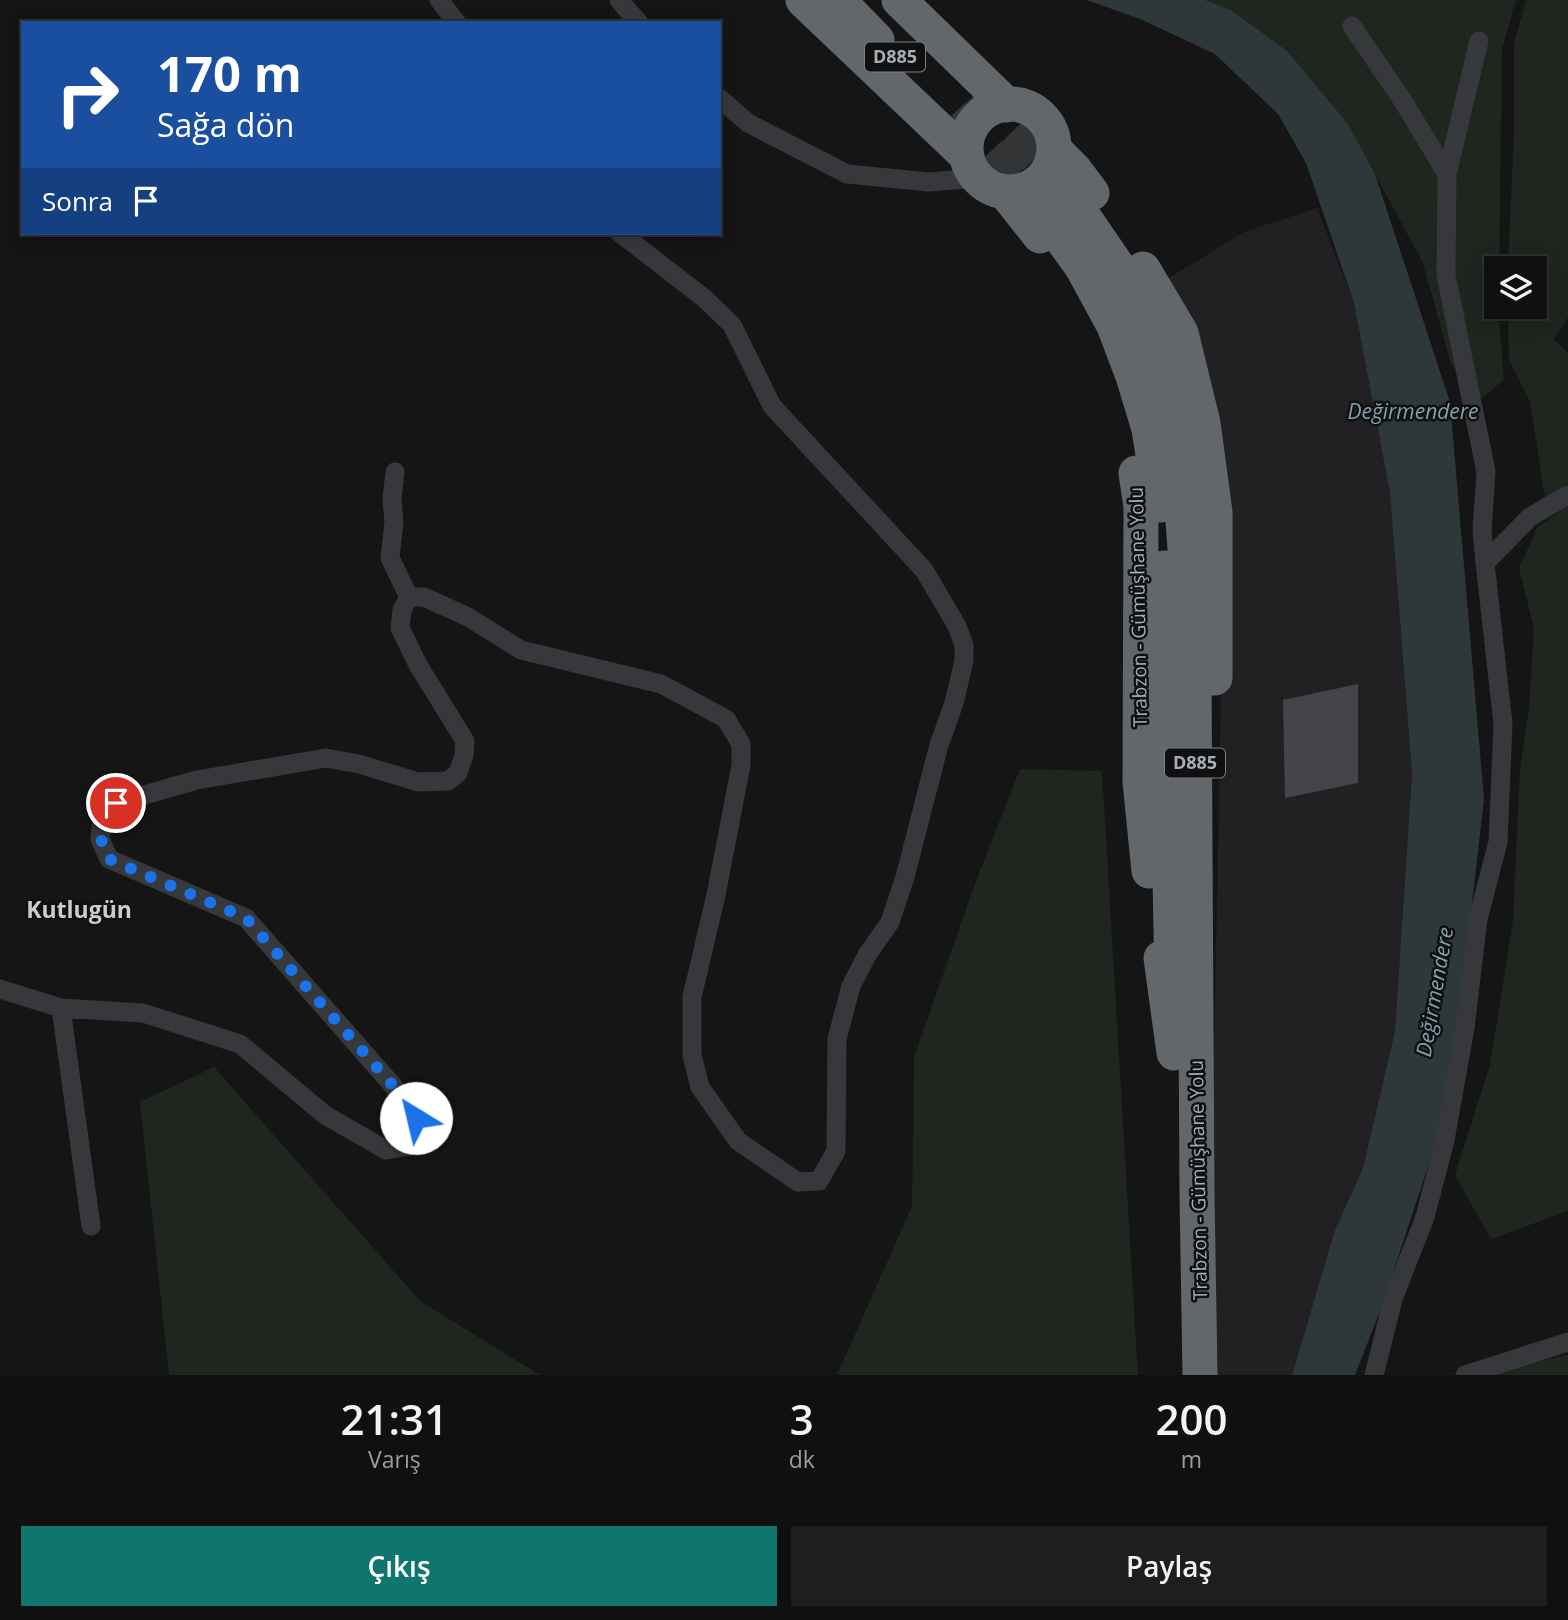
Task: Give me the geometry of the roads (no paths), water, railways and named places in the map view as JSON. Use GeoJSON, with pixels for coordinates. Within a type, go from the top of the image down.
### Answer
{"type":"FeatureCollection","features":[{"type":"Feature","properties":{"kind":"highway","name":"Trabzon - Gümüşhane Yolu"},"geometry":{"type":"LineString","coordinates":[[803,0],[1016,177],[1131,286],[1153,337],[1177,438],[1194,673],[1200,1375]]}},
{"type":"Feature","properties":{"kind":"highway","name":"D885"},"geometry":{"type":"LineString","coordinates":[[838,0],[963,106],[877,0]]}},
{"type":"Feature","properties":{"kind":"highway","name":"Trabzon - Gümüşhane Yolu"},"geometry":{"type":"LineString","coordinates":[[899,0],[1007,105],[1018,105],[1040,116],[1052,137],[1016,177]]}},
{"type":"Feature","properties":{"kind":"highway"},"geometry":{"type":"LineString","coordinates":[[1007,105],[995,107],[975,121],[970,132],[1016,177]]}},
{"type":"Feature","properties":{"kind":"highway","name":"Trabzon - Gümüşhane Yolu"},"geometry":{"type":"LineString","coordinates":[[1016,177],[1092,318],[1111,367],[1130,435],[1141,507],[1140,782],[1149,871],[1174,1054],[1179,1375]]}},
{"type":"Feature","properties":{"kind":"street"},"geometry":{"type":"LineString","coordinates":[[439,0],[455,21]]}},
{"type":"Feature","properties":{"kind":"street"},"geometry":{"type":"LineString","coordinates":[[619,0],[637,21]]}},
{"type":"Feature","properties":{"kind":"street"},"geometry":{"type":"LineString","coordinates":[[1352,26],[1403,101],[1447,174]]}},
{"type":"Feature","properties":{"kind":"street"},"geometry":{"type":"LineString","coordinates":[[1374,1375],[1393,1299],[1425,1217],[1445,1140],[1465,1028],[1478,919],[1498,842],[1503,724],[1482,530],[1486,472],[1446,275],[1447,174],[1479,41]]}},
{"type":"Feature","properties":{"kind":"street"},"geometry":{"type":"LineString","coordinates":[[721,100],[748,123],[847,174],[929,182],[1016,177]]}},
{"type":"Feature","properties":{"kind":"street"},"geometry":{"type":"LineString","coordinates":[[409,597],[424,597],[468,617],[521,650],[660,684],[726,719],[741,744],[741,765],[716,895],[692,997],[692,1055],[700,1087],[737,1141],[798,1182],[819,1181],[836,1151],[837,1039],[851,986],[867,955],[890,922],[905,877],[939,745],[954,703],[964,661],[964,645],[957,626],[924,569],[772,406],[732,326],[704,298],[623,235]]}},
{"type":"Feature","properties":{"kind":"street"},"geometry":{"type":"LineString","coordinates":[[395,472],[390,558],[409,597]]}},
{"type":"Feature","properties":{"kind":"street"},"geometry":{"type":"LineString","coordinates":[[1485,563],[1530,517],[1568,495]]}},
{"type":"Feature","properties":{"kind":"street"},"geometry":{"type":"LineString","coordinates":[[0,989],[61,1008],[143,1013],[240,1044],[325,1115],[386,1150],[411,1146],[423,1132],[409,1104],[246,918],[109,859],[100,839],[103,817],[116,803],[197,780],[326,758],[359,764],[418,782],[448,781],[458,773],[465,741],[418,665],[400,628],[401,610],[409,597]]}},
{"type":"Feature","properties":{"kind":"street"},"geometry":{"type":"LineString","coordinates":[[61,1008],[91,1226]]}},
{"type":"Feature","properties":{"kind":"street"},"geometry":{"type":"LineString","coordinates":[[1465,1375],[1568,1342]]}},
{"type":"Feature","properties":{"kind":"water","name":"Değirmendere"},"geometry":{"type":"Polygon","coordinates":[[[1087,0],[1205,0],[1232,11],[1287,51],[1348,124],[1375,174],[1450,402],[1484,799],[1449,1103],[1382,1306],[1355,1375],[1292,1375],[1335,1230],[1363,1168],[1395,1031],[1412,774],[1390,493],[1354,303],[1306,163],[1278,114],[1215,54],[1140,19],[1087,0]]]}},
{"type":"Feature","properties":{"kind":"tunnel"},"geometry":{"type":"LineString","coordinates":[[973,96],[1060,182]]}},
{"type":"Feature","properties":{"kind":"tunnel"},"geometry":{"type":"LineString","coordinates":[[952,115],[1036,203]]}},
{"type":"Feature","properties":{"kind":"district","name":"Kutlugün"},"geometry":{"type":"Point","coordinates":[79,910]}}]}
